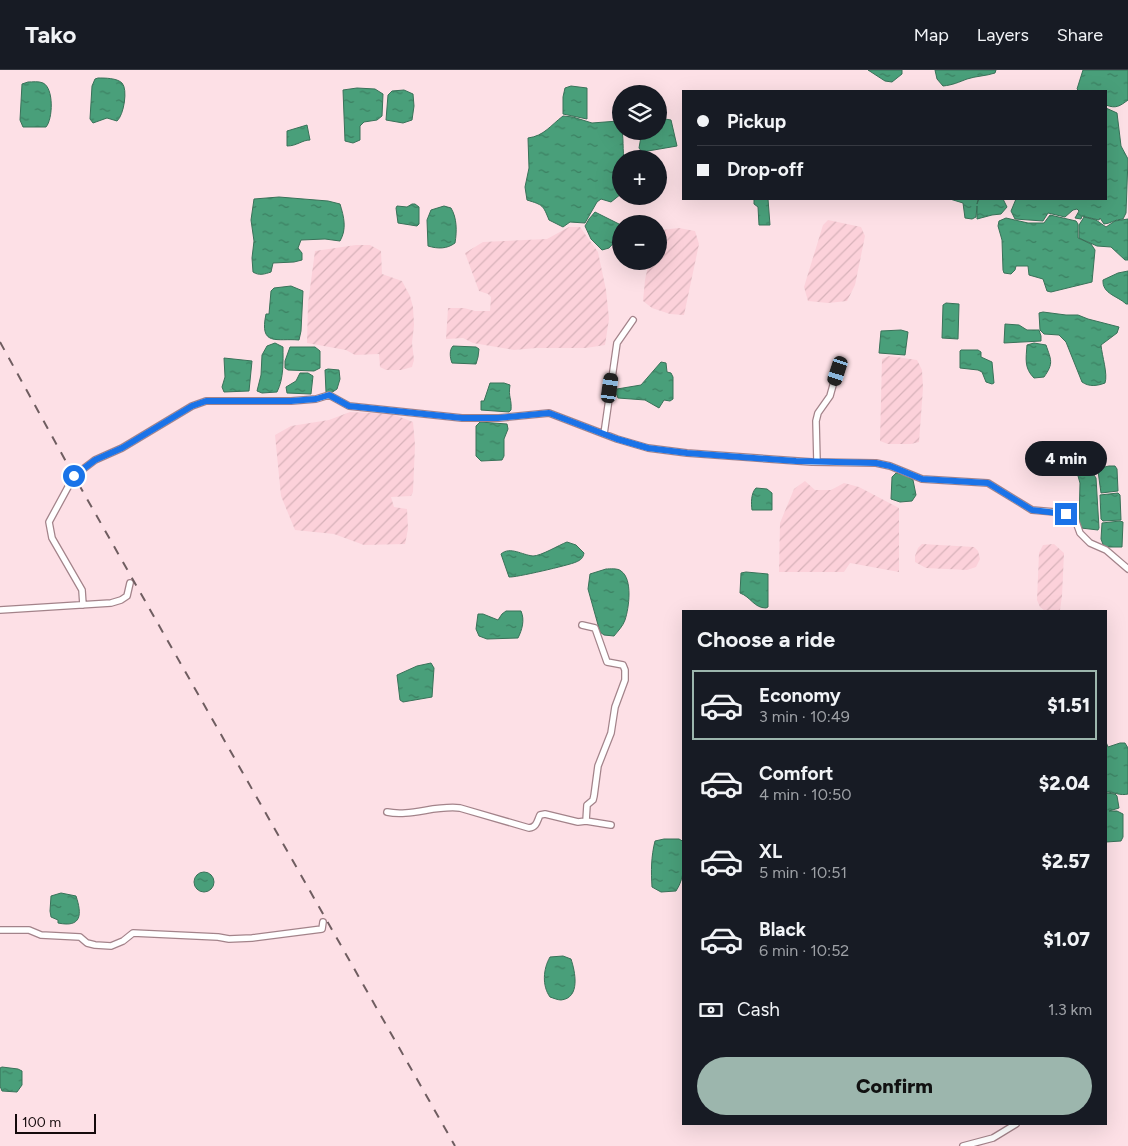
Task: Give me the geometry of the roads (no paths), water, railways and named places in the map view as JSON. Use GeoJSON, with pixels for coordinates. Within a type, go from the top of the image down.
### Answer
{"type":"FeatureCollection","features":[{"type":"Feature","properties":{"kind":"street"},"geometry":{"type":"LineString","coordinates":[[604,434],[617,343],[633,320]]}},
{"type":"Feature","properties":{"kind":"street"},"geometry":{"type":"LineString","coordinates":[[817,462],[816,421],[818,413],[830,396],[840,360]]}},
{"type":"Feature","properties":{"kind":"street"},"geometry":{"type":"LineString","coordinates":[[83,605],[80,585],[52,538],[49,522],[74,476],[95,460],[122,448],[192,406],[206,401],[291,401],[316,399],[329,395],[349,406],[462,418],[498,418],[549,413],[648,448],[687,453],[817,462],[876,463],[890,466],[922,479],[988,483],[1032,510],[1066,514],[1075,520],[1080,533],[1090,543],[1106,550],[1128,568]]}},
{"type":"Feature","properties":{"kind":"street"},"geometry":{"type":"LineString","coordinates":[[0,610],[111,603],[127,596],[130,583]]}},
{"type":"Feature","properties":{"kind":"street"},"geometry":{"type":"LineString","coordinates":[[582,625],[595,628],[607,662],[622,665],[625,670],[624,680],[615,707],[611,734],[598,766],[593,800],[587,805],[586,821]]}},
{"type":"Feature","properties":{"kind":"street"},"geometry":{"type":"LineString","coordinates":[[386,812],[396,814],[449,806],[529,828],[533,828],[540,815],[544,814],[578,822],[586,821],[611,825]]}},
{"type":"Feature","properties":{"kind":"street"},"geometry":{"type":"LineString","coordinates":[[0,930],[29,930],[41,935],[80,937],[95,945],[112,946],[123,941],[133,933],[229,939],[252,938],[322,929],[323,922]]}},
{"type":"Feature","properties":{"kind":"street"},"geometry":{"type":"LineString","coordinates":[[962,1146],[993,1138],[1014,1125]]}},
{"type":"Feature","properties":{"kind":"water"},"geometry":{"type":"Polygon","coordinates":[[[868,70],[902,70],[902,74],[892,82],[885,81],[868,70]]]}},
{"type":"Feature","properties":{"kind":"water"},"geometry":{"type":"Polygon","coordinates":[[[935,70],[996,70],[995,73],[943,86],[937,79],[935,70]]]}},
{"type":"Feature","properties":{"kind":"water"},"geometry":{"type":"Polygon","coordinates":[[[1083,70],[1128,70],[1128,100],[1115,107],[1107,105],[1107,90],[1077,89],[1083,70]]]}},
{"type":"Feature","properties":{"kind":"water"},"geometry":{"type":"Polygon","coordinates":[[[95,79],[117,80],[124,86],[123,108],[117,121],[107,118],[93,123],[90,119],[92,86],[95,79]]]}},
{"type":"Feature","properties":{"kind":"water"},"geometry":{"type":"Polygon","coordinates":[[[28,82],[43,83],[49,91],[51,111],[46,127],[23,127],[20,120],[22,84],[28,82]]]}},
{"type":"Feature","properties":{"kind":"water"},"geometry":{"type":"Polygon","coordinates":[[[571,86],[587,88],[587,119],[563,114],[565,88],[571,86]]]}},
{"type":"Feature","properties":{"kind":"water"},"geometry":{"type":"Polygon","coordinates":[[[357,88],[375,89],[383,94],[382,116],[377,120],[364,122],[360,126],[360,140],[353,143],[345,141],[343,90],[357,88]]]}},
{"type":"Feature","properties":{"kind":"water"},"geometry":{"type":"Polygon","coordinates":[[[404,90],[413,94],[412,120],[403,123],[386,120],[388,95],[392,91],[404,90]]]}},
{"type":"Feature","properties":{"kind":"water"},"geometry":{"type":"Polygon","coordinates":[[[1107,108],[1117,113],[1121,146],[1128,159],[1126,213],[1123,219],[1104,224],[1100,218],[1099,220],[1082,216],[1081,219],[1075,218],[1079,211],[1077,209],[1065,217],[1048,213],[1043,221],[1015,219],[1011,211],[1016,200],[1107,200],[1107,108]]]}},
{"type":"Feature","properties":{"kind":"water"},"geometry":{"type":"Polygon","coordinates":[[[563,116],[592,123],[612,121],[612,140],[622,140],[623,150],[612,150],[612,201],[601,199],[597,202],[585,223],[570,222],[563,227],[549,220],[542,206],[527,200],[525,187],[529,168],[528,138],[543,133],[563,116]]]}},
{"type":"Feature","properties":{"kind":"water"},"geometry":{"type":"Polygon","coordinates":[[[667,119],[671,120],[677,146],[654,150],[640,150],[640,140],[667,140],[667,119]]]}},
{"type":"Feature","properties":{"kind":"water"},"geometry":{"type":"Polygon","coordinates":[[[307,125],[310,140],[287,146],[287,131],[307,125]]]}},
{"type":"Feature","properties":{"kind":"water"},"geometry":{"type":"Polygon","coordinates":[[[279,197],[328,201],[340,204],[344,218],[344,232],[340,241],[325,239],[301,240],[298,248],[302,253],[302,260],[273,263],[271,272],[258,274],[253,272],[252,258],[254,241],[251,220],[254,199],[279,197]]]}},
{"type":"Feature","properties":{"kind":"water"},"geometry":{"type":"Polygon","coordinates":[[[754,200],[768,200],[770,225],[759,225],[758,207],[754,204],[754,200]]]}},
{"type":"Feature","properties":{"kind":"water"},"geometry":{"type":"Polygon","coordinates":[[[953,200],[978,200],[977,204],[979,200],[1004,200],[1007,207],[1001,214],[977,219],[977,206],[976,217],[972,219],[965,218],[963,203],[953,200]]]}},
{"type":"Feature","properties":{"kind":"water"},"geometry":{"type":"Polygon","coordinates":[[[412,204],[419,207],[419,224],[417,226],[398,223],[397,206],[407,207],[412,204]]]}},
{"type":"Feature","properties":{"kind":"water"},"geometry":{"type":"Polygon","coordinates":[[[444,206],[451,208],[454,216],[456,229],[455,243],[442,248],[428,246],[427,220],[431,210],[444,206]]]}},
{"type":"Feature","properties":{"kind":"water"},"geometry":{"type":"Polygon","coordinates":[[[595,212],[612,220],[612,245],[609,248],[602,250],[591,239],[585,226],[595,212]]]}},
{"type":"Feature","properties":{"kind":"water"},"geometry":{"type":"Polygon","coordinates":[[[1050,215],[1076,221],[1078,224],[1078,238],[1091,244],[1095,250],[1092,282],[1051,292],[1047,291],[1043,279],[1029,275],[1028,266],[1016,266],[1011,274],[1004,273],[999,221],[1006,218],[1028,223],[1044,223],[1050,215]]]}},
{"type":"Feature","properties":{"kind":"water"},"geometry":{"type":"Polygon","coordinates":[[[1084,217],[1096,220],[1106,227],[1115,221],[1128,219],[1128,260],[1125,260],[1111,247],[1097,246],[1079,238],[1079,225],[1084,217]]]}},
{"type":"Feature","properties":{"kind":"water"},"geometry":{"type":"Polygon","coordinates":[[[1128,271],[1128,304],[1126,304],[1105,289],[1103,280],[1118,273],[1128,271]]]}},
{"type":"Feature","properties":{"kind":"water"},"geometry":{"type":"Polygon","coordinates":[[[291,286],[303,291],[299,340],[272,339],[265,332],[266,314],[269,314],[271,291],[274,288],[291,286]]]}},
{"type":"Feature","properties":{"kind":"water"},"geometry":{"type":"Polygon","coordinates":[[[946,303],[959,304],[958,339],[942,338],[943,305],[946,303]]]}},
{"type":"Feature","properties":{"kind":"water"},"geometry":{"type":"Polygon","coordinates":[[[1039,313],[1078,315],[1119,327],[1117,333],[1101,345],[1105,383],[1093,386],[1082,382],[1066,342],[1059,335],[1044,334],[1040,330],[1039,313]]]}},
{"type":"Feature","properties":{"kind":"water"},"geometry":{"type":"Polygon","coordinates":[[[1005,324],[1019,325],[1027,330],[1039,330],[1041,341],[1004,343],[1005,324]]]}},
{"type":"Feature","properties":{"kind":"water"},"geometry":{"type":"Polygon","coordinates":[[[901,330],[908,332],[905,355],[879,353],[881,331],[901,330]]]}},
{"type":"Feature","properties":{"kind":"water"},"geometry":{"type":"Polygon","coordinates":[[[275,343],[283,347],[281,381],[277,392],[262,393],[257,391],[261,375],[262,355],[267,346],[275,343]]]}},
{"type":"Feature","properties":{"kind":"water"},"geometry":{"type":"Polygon","coordinates":[[[1034,343],[1046,345],[1049,354],[1051,361],[1044,377],[1034,378],[1027,367],[1027,345],[1034,343]]]}},
{"type":"Feature","properties":{"kind":"water"},"geometry":{"type":"Polygon","coordinates":[[[453,346],[476,347],[479,349],[476,364],[452,363],[450,354],[453,346]]]}},
{"type":"Feature","properties":{"kind":"water"},"geometry":{"type":"Polygon","coordinates":[[[290,347],[315,347],[320,351],[320,368],[314,371],[288,370],[285,368],[285,361],[290,347]]]}},
{"type":"Feature","properties":{"kind":"water"},"geometry":{"type":"Polygon","coordinates":[[[961,350],[978,350],[981,352],[981,357],[992,362],[994,383],[986,382],[982,372],[978,370],[960,368],[961,350]]]}},
{"type":"Feature","properties":{"kind":"water"},"geometry":{"type":"Polygon","coordinates":[[[224,358],[252,361],[249,391],[224,392],[222,387],[225,377],[224,358]]]}},
{"type":"Feature","properties":{"kind":"water"},"geometry":{"type":"Polygon","coordinates":[[[661,362],[666,363],[667,372],[671,373],[673,377],[673,399],[670,401],[664,400],[659,408],[645,400],[618,398],[617,389],[641,385],[661,362]]]}},
{"type":"Feature","properties":{"kind":"water"},"geometry":{"type":"Polygon","coordinates":[[[325,370],[339,370],[340,379],[337,389],[331,393],[326,392],[325,370]]]}},
{"type":"Feature","properties":{"kind":"water"},"geometry":{"type":"Polygon","coordinates":[[[300,373],[308,373],[313,376],[311,394],[287,393],[286,387],[296,381],[300,373]]]}},
{"type":"Feature","properties":{"kind":"water"},"geometry":{"type":"Polygon","coordinates":[[[490,383],[510,385],[511,410],[509,412],[481,410],[481,401],[484,401],[490,383]]]}},
{"type":"Feature","properties":{"kind":"water"},"geometry":{"type":"Polygon","coordinates":[[[480,422],[507,424],[508,429],[504,439],[504,456],[502,460],[481,461],[476,456],[476,426],[480,422]]]}},
{"type":"Feature","properties":{"kind":"water"},"geometry":{"type":"Polygon","coordinates":[[[1115,466],[1117,469],[1118,491],[1101,493],[1098,471],[1100,468],[1115,466]]]}},
{"type":"Feature","properties":{"kind":"water"},"geometry":{"type":"Polygon","coordinates":[[[1092,472],[1096,478],[1098,530],[1081,528],[1079,524],[1080,483],[1078,476],[1082,473],[1092,472]]]}},
{"type":"Feature","properties":{"kind":"water"},"geometry":{"type":"Polygon","coordinates":[[[896,473],[905,475],[913,480],[916,495],[912,501],[900,502],[891,499],[892,477],[896,473]]]}},
{"type":"Feature","properties":{"kind":"water"},"geometry":{"type":"Polygon","coordinates":[[[756,488],[767,489],[772,493],[772,510],[752,510],[752,495],[756,488]]]}},
{"type":"Feature","properties":{"kind":"water"},"geometry":{"type":"Polygon","coordinates":[[[1118,493],[1120,495],[1121,520],[1103,521],[1101,519],[1100,495],[1118,493]]]}},
{"type":"Feature","properties":{"kind":"water"},"geometry":{"type":"Polygon","coordinates":[[[1123,522],[1122,547],[1104,547],[1101,539],[1102,523],[1123,522]]]}},
{"type":"Feature","properties":{"kind":"water"},"geometry":{"type":"Polygon","coordinates":[[[567,542],[576,545],[584,553],[580,560],[572,564],[509,577],[501,554],[512,551],[536,556],[567,542]]]}},
{"type":"Feature","properties":{"kind":"water"},"geometry":{"type":"Polygon","coordinates":[[[606,569],[620,570],[625,575],[629,587],[629,601],[625,620],[614,636],[604,635],[600,632],[588,589],[590,574],[606,569]]]}},
{"type":"Feature","properties":{"kind":"water"},"geometry":{"type":"Polygon","coordinates":[[[741,573],[768,574],[768,607],[762,608],[758,606],[740,593],[741,573]]]}},
{"type":"Feature","properties":{"kind":"water"},"geometry":{"type":"Polygon","coordinates":[[[506,611],[521,611],[523,625],[518,638],[487,639],[479,636],[476,629],[478,614],[498,620],[506,611]]]}},
{"type":"Feature","properties":{"kind":"water"},"geometry":{"type":"Polygon","coordinates":[[[431,663],[434,668],[432,697],[403,702],[400,700],[397,675],[417,666],[431,663]]]}},
{"type":"Feature","properties":{"kind":"water"},"geometry":{"type":"Polygon","coordinates":[[[1125,743],[1128,748],[1128,794],[1107,792],[1107,744],[1108,747],[1125,743]]]}},
{"type":"Feature","properties":{"kind":"water"},"geometry":{"type":"Polygon","coordinates":[[[1107,793],[1117,796],[1119,808],[1109,811],[1117,811],[1123,814],[1123,837],[1121,841],[1107,842],[1107,793]]]}},
{"type":"Feature","properties":{"kind":"water"},"geometry":{"type":"Polygon","coordinates":[[[664,839],[682,841],[682,876],[676,891],[661,892],[652,887],[655,841],[664,839]]]}},
{"type":"Feature","properties":{"kind":"water"},"geometry":{"type":"Polygon","coordinates":[[[204,872],[211,875],[214,882],[211,889],[204,892],[197,889],[194,882],[197,875],[204,872]]]}},
{"type":"Feature","properties":{"kind":"water"},"geometry":{"type":"Polygon","coordinates":[[[61,893],[76,896],[79,914],[76,921],[72,923],[58,923],[58,920],[51,917],[51,896],[61,893]]]}},
{"type":"Feature","properties":{"kind":"water"},"geometry":{"type":"Polygon","coordinates":[[[563,956],[571,959],[575,983],[572,994],[561,1000],[550,997],[547,993],[544,977],[550,957],[563,956]]]}},
{"type":"Feature","properties":{"kind":"water"},"geometry":{"type":"Polygon","coordinates":[[[0,1068],[22,1071],[22,1085],[17,1092],[2,1091],[0,1086],[0,1068]]]}},
{"type":"Feature","properties":{"kind":"railway"},"geometry":{"type":"LineString","coordinates":[[0,342],[74,476],[455,1146]]}}]}
